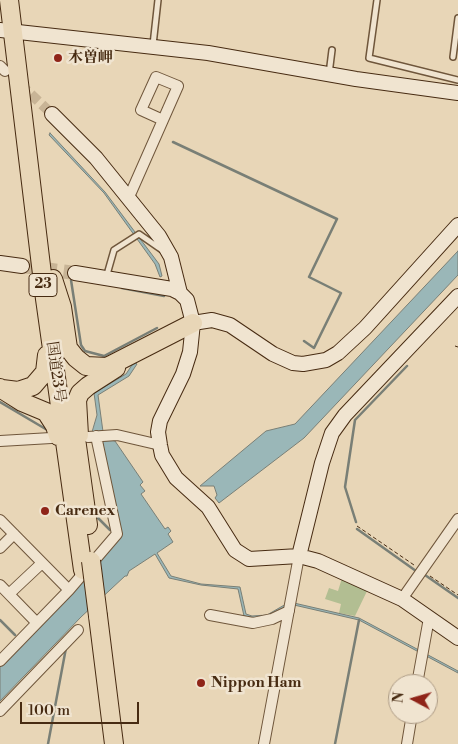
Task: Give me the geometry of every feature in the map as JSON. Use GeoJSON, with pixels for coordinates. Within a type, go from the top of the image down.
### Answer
{"type":"FeatureCollection","features":[{"type":"Feature","properties":{"kind":"highway","name":"国道23号"},"geometry":{"type":"LineString","coordinates":[[9,0],[45,299],[77,486]]}},
{"type":"Feature","properties":{"kind":"highway","name":"国道23号"},"geometry":{"type":"LineString","coordinates":[[18,0],[12,30],[53,279],[87,566],[88,621],[106,744]]}},
{"type":"Feature","properties":{"kind":"highway","name":"23"},"geometry":{"type":"LineString","coordinates":[[53,279],[62,307],[68,348],[86,366],[96,368],[107,366],[193,323]]}},
{"type":"Feature","properties":{"kind":"highway","name":"23"},"geometry":{"type":"LineString","coordinates":[[1,388],[25,390],[33,386],[45,372],[48,360],[45,299]]}},
{"type":"Feature","properties":{"kind":"highway","name":"23"},"geometry":{"type":"LineString","coordinates":[[77,486],[77,400],[88,386],[134,354]]}},
{"type":"Feature","properties":{"kind":"highway","name":"23"},"geometry":{"type":"LineString","coordinates":[[1,388],[22,402],[46,412],[51,418],[77,486]]}},
{"type":"Feature","properties":{"kind":"highway","name":"国道23号"},"geometry":{"type":"LineString","coordinates":[[88,621],[114,744]]}},
{"type":"Feature","properties":{"kind":"street"},"geometry":{"type":"LineString","coordinates":[[12,30],[208,53],[329,74],[458,93]]}},
{"type":"Feature","properties":{"kind":"street"},"geometry":{"type":"LineString","coordinates":[[52,114],[96,158],[129,197],[169,254],[180,293]]}},
{"type":"Feature","properties":{"kind":"street"},"geometry":{"type":"LineString","coordinates":[[129,197],[163,120]]}},
{"type":"Feature","properties":{"kind":"street"},"geometry":{"type":"LineString","coordinates":[[193,323],[212,320],[230,325],[293,363],[309,364],[326,360],[343,349],[365,328],[458,225]]}},
{"type":"Feature","properties":{"kind":"street"},"geometry":{"type":"LineString","coordinates":[[0,263],[22,266]]}},
{"type":"Feature","properties":{"kind":"street"},"geometry":{"type":"LineString","coordinates":[[74,273],[162,287],[180,293],[187,300],[193,323],[188,362],[160,421],[158,432],[162,455],[176,478],[208,507],[230,543],[241,555],[249,559],[260,560],[298,556],[318,561],[402,598],[458,638]]}},
{"type":"Feature","properties":{"kind":"street"},"geometry":{"type":"LineString","coordinates":[[264,744],[298,556],[322,463],[332,433],[345,415],[458,296]]}},
{"type":"Feature","properties":{"kind":"street"},"geometry":{"type":"LineString","coordinates":[[0,661],[69,590],[117,534],[97,436],[117,435],[160,445]]}},
{"type":"Feature","properties":{"kind":"street"},"geometry":{"type":"LineString","coordinates":[[0,441],[51,438]]}},
{"type":"Feature","properties":{"kind":"street"},"geometry":{"type":"LineString","coordinates":[[402,598],[458,519]]}},
{"type":"Feature","properties":{"kind":"street"},"geometry":{"type":"LineString","coordinates":[[0,520],[69,590]]}},
{"type":"Feature","properties":{"kind":"street"},"geometry":{"type":"LineString","coordinates":[[0,548],[14,534]]}},
{"type":"Feature","properties":{"kind":"street"},"geometry":{"type":"LineString","coordinates":[[9,594],[42,563]]}},
{"type":"Feature","properties":{"kind":"street"},"geometry":{"type":"LineString","coordinates":[[0,585],[37,623]]}},
{"type":"Feature","properties":{"kind":"street"},"geometry":{"type":"LineString","coordinates":[[210,615],[253,623],[272,619],[289,607]]}},
{"type":"Feature","properties":{"kind":"street"},"geometry":{"type":"LineString","coordinates":[[419,674],[429,618]]}},
{"type":"Feature","properties":{"kind":"street"},"geometry":{"type":"LineString","coordinates":[[0,711],[88,621]]}},
{"type":"Feature","properties":{"kind":"street"},"geometry":{"type":"LineString","coordinates":[[407,744],[410,724]]}},
{"type":"Feature","properties":{"kind":"lane"},"geometry":{"type":"LineString","coordinates":[[153,46],[158,0]]}},
{"type":"Feature","properties":{"kind":"lane"},"geometry":{"type":"LineString","coordinates":[[377,0],[369,58],[458,80]]}},
{"type":"Feature","properties":{"kind":"lane"},"geometry":{"type":"LineString","coordinates":[[453,58],[458,18]]}},
{"type":"Feature","properties":{"kind":"lane"},"geometry":{"type":"LineString","coordinates":[[329,74],[332,50]]}},
{"type":"Feature","properties":{"kind":"lane"},"geometry":{"type":"LineString","coordinates":[[106,278],[114,250],[136,236],[169,254]]}},
{"type":"Feature","properties":{"kind":"path"},"geometry":{"type":"LineString","coordinates":[[357,526],[458,595]]}},
{"type":"Feature","properties":{"kind":"green space"},"geometry":{"type":"Polygon","coordinates":[[[342,578],[368,589],[355,616],[339,613],[341,604],[325,599],[329,588],[338,591],[342,578]]]}},
{"type":"Feature","properties":{"kind":"water"},"geometry":{"type":"Polygon","coordinates":[[[50,133],[105,192],[159,264],[162,276],[160,277],[155,264],[104,193],[49,135],[50,133]]]}},
{"type":"Feature","properties":{"kind":"water"},"geometry":{"type":"Polygon","coordinates":[[[458,251],[458,275],[304,438],[219,503],[215,498],[217,495],[214,486],[200,486],[266,431],[295,424],[458,251]]]}},
{"type":"Feature","properties":{"kind":"water"},"geometry":{"type":"Polygon","coordinates":[[[134,362],[137,364],[129,376],[98,395],[104,439],[115,441],[143,482],[140,485],[145,491],[141,494],[165,529],[168,527],[171,531],[168,534],[173,542],[157,553],[171,576],[201,584],[240,587],[246,614],[252,616],[267,615],[286,604],[294,603],[359,618],[458,671],[458,673],[359,620],[294,605],[268,616],[254,618],[244,616],[238,589],[201,585],[169,578],[155,554],[129,571],[127,576],[81,617],[0,701],[0,667],[77,586],[122,535],[92,432],[97,415],[94,393],[126,374],[134,362]]]}},
{"type":"Feature","properties":{"kind":"waterway"},"geometry":{"type":"LineString","coordinates":[[173,142],[337,219],[309,277],[341,293],[314,348],[304,341]]}},
{"type":"Feature","properties":{"kind":"waterway"},"geometry":{"type":"LineString","coordinates":[[71,280],[81,345],[85,351],[104,356],[157,328]]}},
{"type":"Feature","properties":{"kind":"waterway"},"geometry":{"type":"LineString","coordinates":[[122,288],[164,296]]}},
{"type":"Feature","properties":{"kind":"waterway"},"geometry":{"type":"LineString","coordinates":[[356,522],[345,487],[355,420],[407,366]]}},
{"type":"Feature","properties":{"kind":"waterway"},"geometry":{"type":"LineString","coordinates":[[0,402],[49,431]]}},
{"type":"Feature","properties":{"kind":"waterway"},"geometry":{"type":"LineString","coordinates":[[94,514],[110,530]]}},
{"type":"Feature","properties":{"kind":"waterway"},"geometry":{"type":"LineString","coordinates":[[357,529],[416,571]]}},
{"type":"Feature","properties":{"kind":"waterway"},"geometry":{"type":"LineString","coordinates":[[425,575],[458,598]]}},
{"type":"Feature","properties":{"kind":"waterway"},"geometry":{"type":"LineString","coordinates":[[0,620],[15,635]]}},
{"type":"Feature","properties":{"kind":"waterway"},"geometry":{"type":"LineString","coordinates":[[335,744],[359,620]]}},
{"type":"Feature","properties":{"kind":"waterway"},"geometry":{"type":"LineString","coordinates":[[48,744],[66,648]]}},
{"type":"Feature","properties":{"kind":"tunnel"},"geometry":{"type":"LineString","coordinates":[[20,84],[52,114]]}},
{"type":"Feature","properties":{"kind":"tunnel"},"geometry":{"type":"LineString","coordinates":[[22,266],[75,273]]}},
{"type":"Feature","properties":{"kind":"place","name":"木曽岬"},"geometry":{"type":"Point","coordinates":[58,58]}},
{"type":"Feature","properties":{"kind":"place","name":"Carenex"},"geometry":{"type":"Point","coordinates":[45,511]}},
{"type":"Feature","properties":{"kind":"place","name":"Nippon Ham"},"geometry":{"type":"Point","coordinates":[201,683]}}]}
